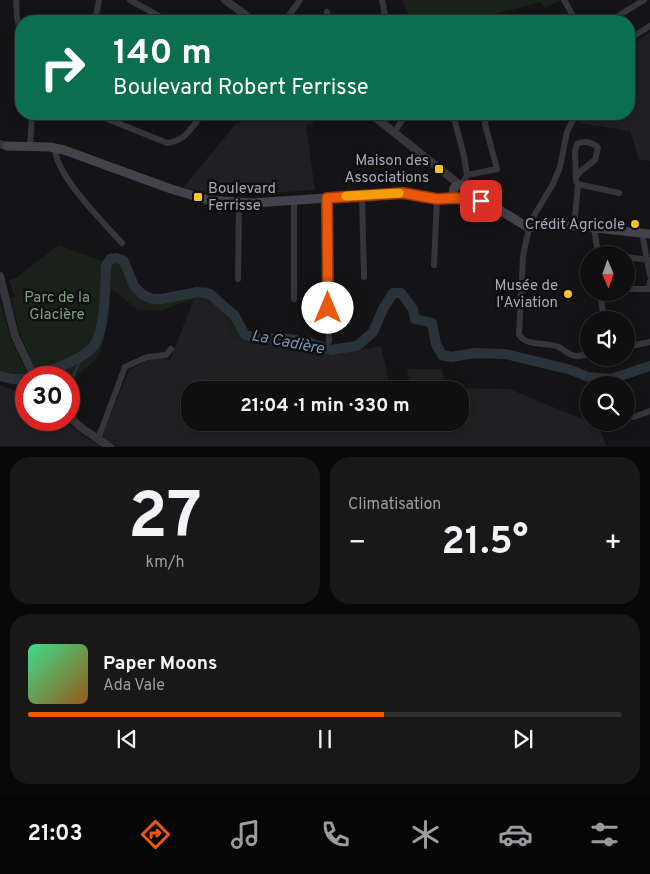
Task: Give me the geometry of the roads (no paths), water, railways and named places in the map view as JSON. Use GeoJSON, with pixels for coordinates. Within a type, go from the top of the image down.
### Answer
{"type":"FeatureCollection","features":[{"type":"Feature","properties":{"kind":"main road"},"geometry":{"type":"LineString","coordinates":[[2,145],[55,148],[208,200],[240,202],[403,193],[440,199],[459,191],[530,223],[646,234]]}},
{"type":"Feature","properties":{"kind":"street"},"geometry":{"type":"LineString","coordinates":[[16,0],[17,15]]}},
{"type":"Feature","properties":{"kind":"street"},"geometry":{"type":"LineString","coordinates":[[96,15],[98,0]]}},
{"type":"Feature","properties":{"kind":"street"},"geometry":{"type":"LineString","coordinates":[[130,0],[157,15]]}},
{"type":"Feature","properties":{"kind":"street"},"geometry":{"type":"LineString","coordinates":[[225,0],[246,15]]}},
{"type":"Feature","properties":{"kind":"street"},"geometry":{"type":"LineString","coordinates":[[289,15],[300,0]]}},
{"type":"Feature","properties":{"kind":"street"},"geometry":{"type":"LineString","coordinates":[[382,0],[385,15]]}},
{"type":"Feature","properties":{"kind":"street"},"geometry":{"type":"LineString","coordinates":[[564,0],[573,15]]}},
{"type":"Feature","properties":{"kind":"street"},"geometry":{"type":"LineString","coordinates":[[620,15],[644,0]]}},
{"type":"Feature","properties":{"kind":"street"},"geometry":{"type":"LineString","coordinates":[[635,36],[650,26]]}},
{"type":"Feature","properties":{"kind":"street"},"geometry":{"type":"LineString","coordinates":[[30,147],[32,120]]}},
{"type":"Feature","properties":{"kind":"street"},"geometry":{"type":"LineString","coordinates":[[110,120],[167,142],[178,142],[188,134],[198,120]]}},
{"type":"Feature","properties":{"kind":"street"},"geometry":{"type":"LineString","coordinates":[[378,120],[450,176],[459,191]]}},
{"type":"Feature","properties":{"kind":"street"},"geometry":{"type":"LineString","coordinates":[[394,133],[402,120]]}},
{"type":"Feature","properties":{"kind":"street"},"geometry":{"type":"LineString","coordinates":[[455,120],[467,175],[459,191]]}},
{"type":"Feature","properties":{"kind":"street"},"geometry":{"type":"LineString","coordinates":[[467,175],[497,169],[485,120]]}},
{"type":"Feature","properties":{"kind":"street"},"geometry":{"type":"LineString","coordinates":[[573,120],[567,132],[560,167],[553,184],[530,223],[523,256],[519,335],[527,342],[550,344],[569,354],[580,356]]}},
{"type":"Feature","properties":{"kind":"street"},"geometry":{"type":"LineString","coordinates":[[574,227],[578,184],[576,177],[575,151],[577,144],[587,142],[596,145],[598,148],[595,160],[576,177]]}},
{"type":"Feature","properties":{"kind":"street"},"geometry":{"type":"LineString","coordinates":[[55,148],[56,160],[75,190],[122,243]]}},
{"type":"Feature","properties":{"kind":"street"},"geometry":{"type":"LineString","coordinates":[[578,184],[619,193]]}},
{"type":"Feature","properties":{"kind":"street"},"geometry":{"type":"LineString","coordinates":[[362,195],[364,277]]}},
{"type":"Feature","properties":{"kind":"street"},"geometry":{"type":"LineString","coordinates":[[327,198],[328,341]]}},
{"type":"Feature","properties":{"kind":"street"},"geometry":{"type":"LineString","coordinates":[[435,264],[440,199]]}},
{"type":"Feature","properties":{"kind":"street"},"geometry":{"type":"LineString","coordinates":[[294,200],[294,299]]}},
{"type":"Feature","properties":{"kind":"street"},"geometry":{"type":"LineString","coordinates":[[238,279],[240,202]]}},
{"type":"Feature","properties":{"kind":"street"},"geometry":{"type":"LineString","coordinates":[[594,228],[597,246]]}},
{"type":"Feature","properties":{"kind":"street"},"geometry":{"type":"LineString","coordinates":[[646,234],[650,275]]}},
{"type":"Feature","properties":{"kind":"street"},"geometry":{"type":"LineString","coordinates":[[635,258],[649,260]]}},
{"type":"Feature","properties":{"kind":"street"},"geometry":{"type":"LineString","coordinates":[[0,276],[14,332],[30,366]]}},
{"type":"Feature","properties":{"kind":"street"},"geometry":{"type":"LineString","coordinates":[[635,289],[649,289],[650,281]]}},
{"type":"Feature","properties":{"kind":"street"},"geometry":{"type":"LineString","coordinates":[[635,345],[650,342]]}},
{"type":"Feature","properties":{"kind":"street"},"geometry":{"type":"LineString","coordinates":[[80,425],[104,444],[125,367],[148,357],[166,355],[171,349]]}},
{"type":"Feature","properties":{"kind":"street"},"geometry":{"type":"LineString","coordinates":[[635,417],[650,411]]}},
{"type":"Feature","properties":{"kind":"waterway","name":"La Cadière"},"geometry":{"type":"LineString","coordinates":[[61,366],[85,354],[96,342],[100,333],[104,309],[106,266],[110,259],[117,258],[124,261],[134,286],[143,295],[153,299],[162,299],[197,292],[210,294],[235,316],[245,335],[259,339],[282,338],[308,342],[331,350],[357,346],[373,332],[383,309],[393,293],[401,293],[413,309],[415,319],[432,323],[436,344],[442,355],[451,357],[475,353],[505,354],[571,370],[588,377],[611,379],[650,366]]}},
{"type":"Feature","properties":{"kind":"waterway"},"geometry":{"type":"LineString","coordinates":[[78,366],[83,355]]}},
{"type":"Feature","properties":{"kind":"waterway","name":"La Cadière"},"geometry":{"type":"LineString","coordinates":[[0,376],[15,379]]}},
{"type":"Feature","properties":{"kind":"place","name":"Maison des Associations"},"geometry":{"type":"Point","coordinates":[439,169]}},
{"type":"Feature","properties":{"kind":"place","name":"Boulevard Ferrisse"},"geometry":{"type":"Point","coordinates":[198,197]}},
{"type":"Feature","properties":{"kind":"place","name":"Crédit Agricole"},"geometry":{"type":"Point","coordinates":[635,224]}},
{"type":"Feature","properties":{"kind":"place","name":"Musée de l'Aviation"},"geometry":{"type":"Point","coordinates":[568,294]}},
{"type":"Feature","properties":{"kind":"park label","name":"Parc de la Glacière"},"geometry":{"type":"Point","coordinates":[57,306]}}]}
